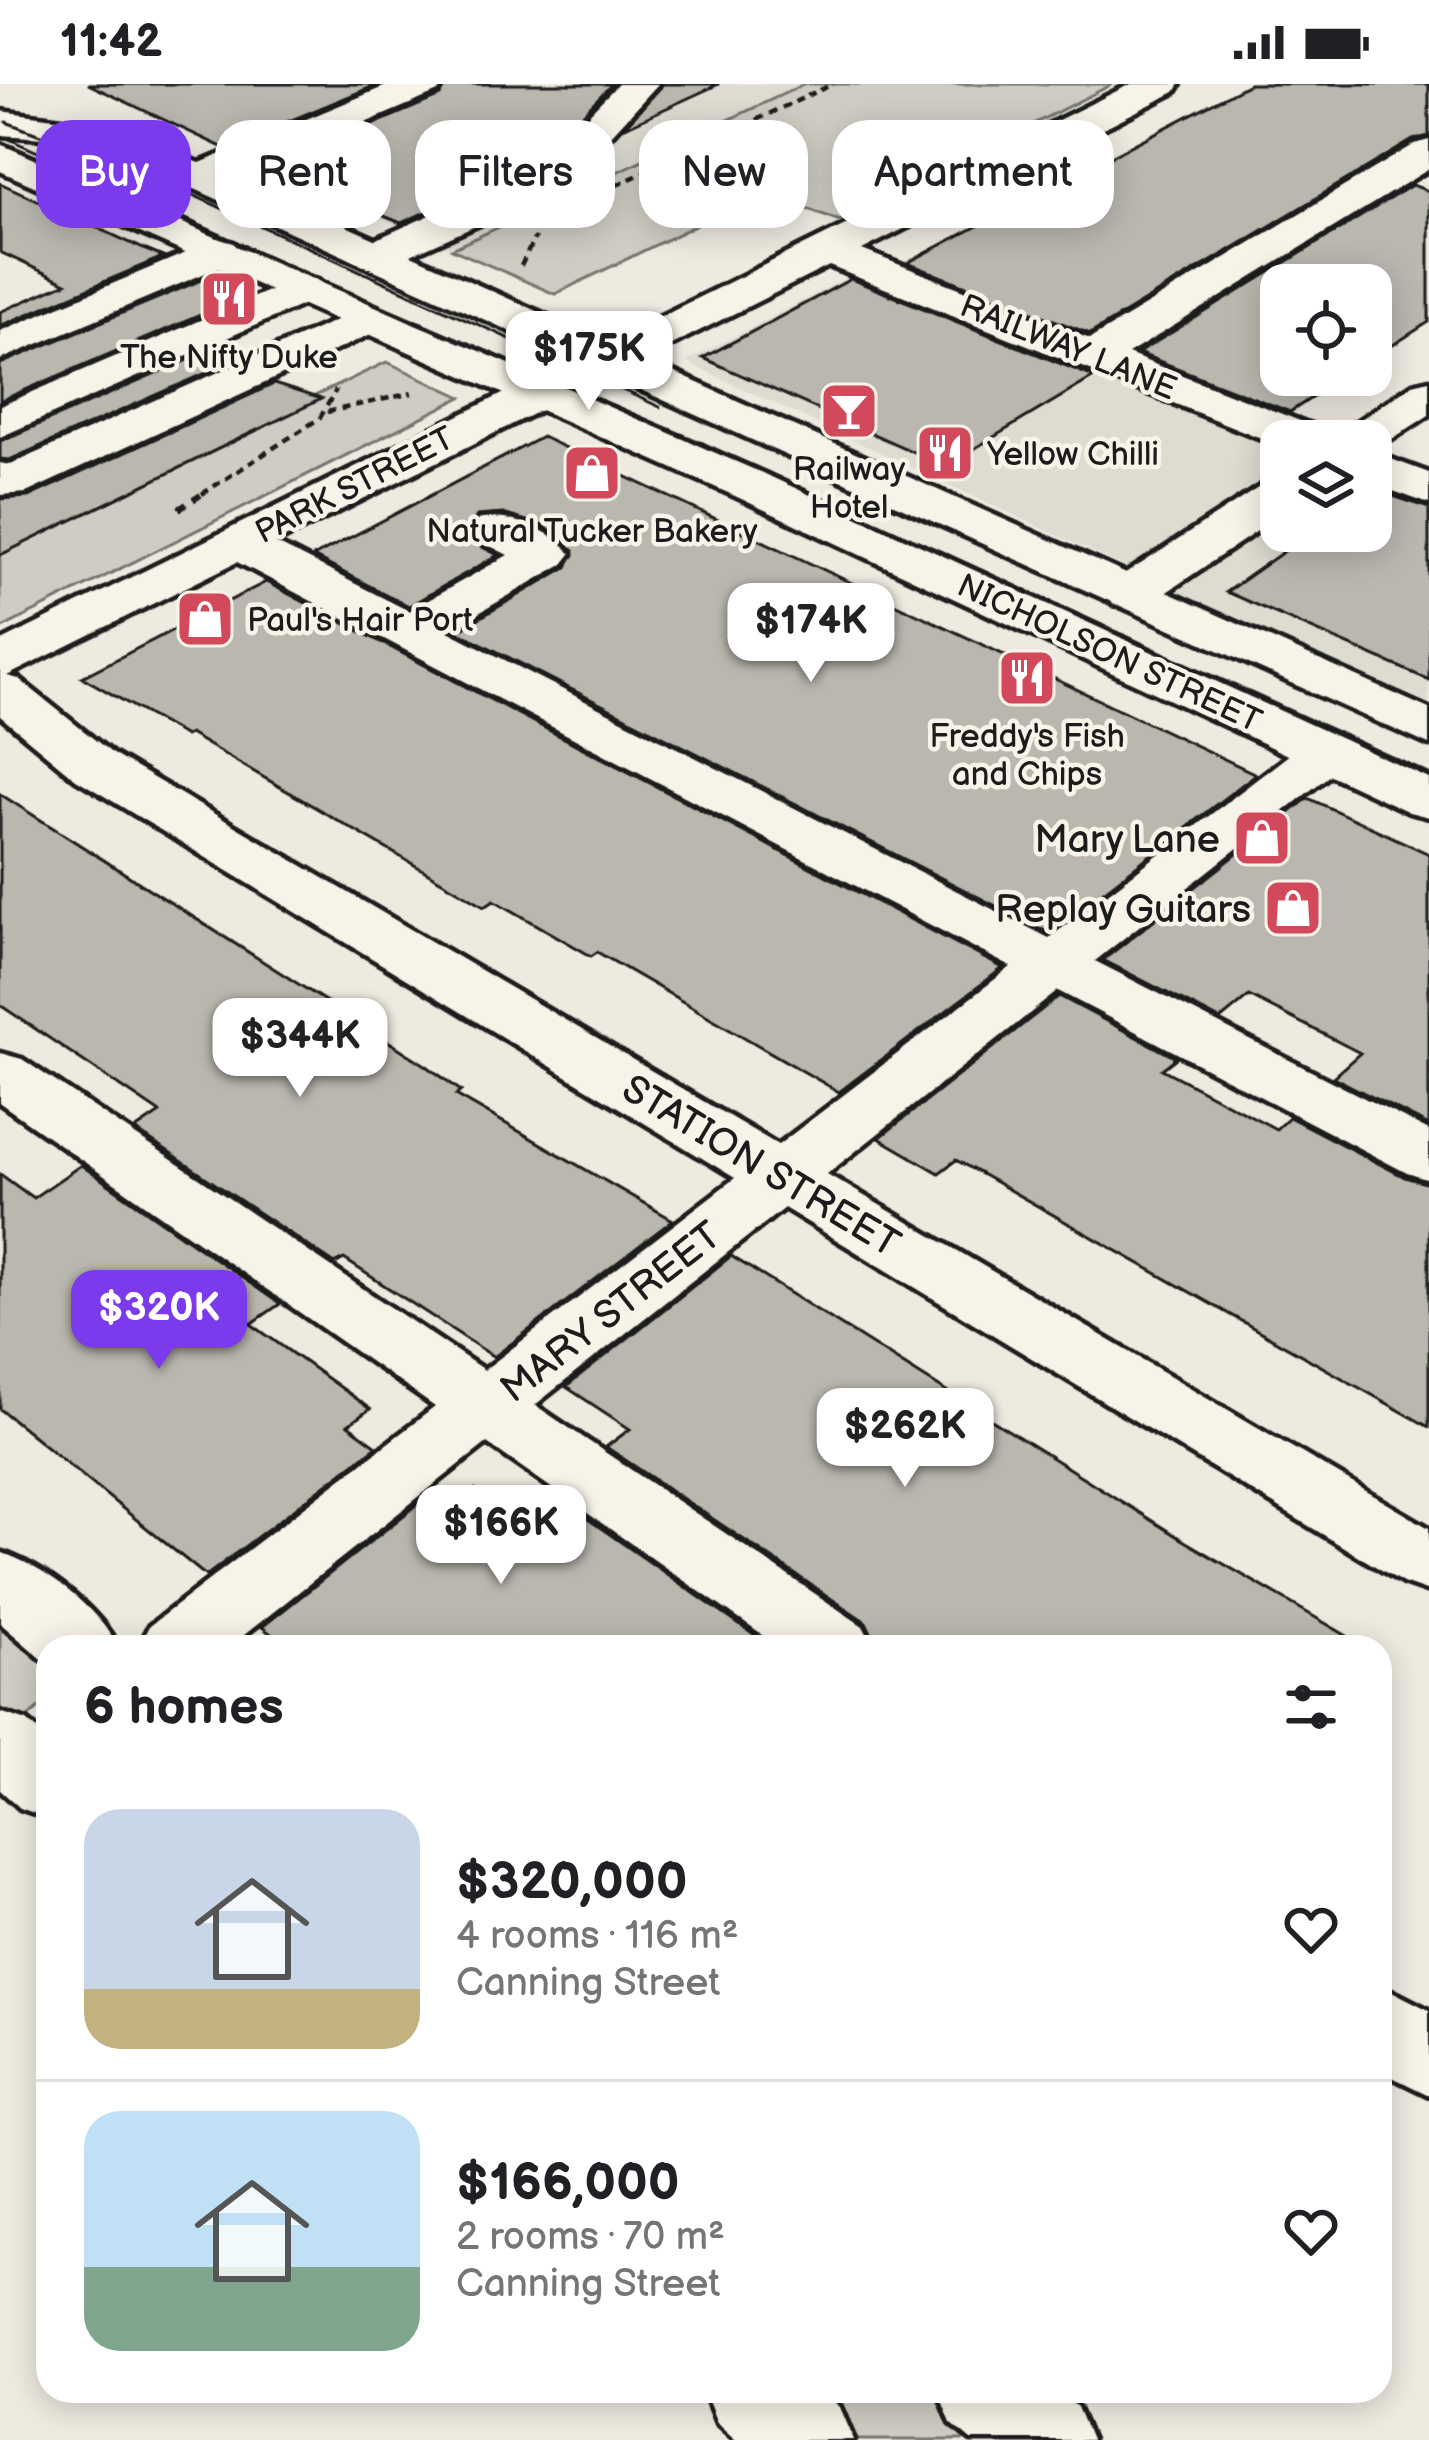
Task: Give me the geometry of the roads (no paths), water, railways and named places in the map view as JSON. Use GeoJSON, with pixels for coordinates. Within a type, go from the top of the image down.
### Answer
{"type":"FeatureCollection","features":[{"type":"Feature","properties":{"kind":"main road"},"geometry":{"type":"LineString","coordinates":[[202,178],[424,84]]}},
{"type":"Feature","properties":{"kind":"main road"},"geometry":{"type":"LineString","coordinates":[[378,254],[550,177],[639,84]]}},
{"type":"Feature","properties":{"kind":"main road","name":"PARK STREET"},"geometry":{"type":"LineString","coordinates":[[0,662],[534,392],[612,360],[1161,84]]}},
{"type":"Feature","properties":{"kind":"main road"},"geometry":{"type":"LineString","coordinates":[[0,119],[63,91]]}},
{"type":"Feature","properties":{"kind":"main road","name":"NICHOLSON STREET"},"geometry":{"type":"LineString","coordinates":[[0,119],[48,127],[202,178],[1429,729]]}},
{"type":"Feature","properties":{"kind":"main road"},"geometry":{"type":"LineString","coordinates":[[1094,355],[1429,152]]}},
{"type":"Feature","properties":{"kind":"main road","name":"NICHOLSON STREET"},"geometry":{"type":"LineString","coordinates":[[0,155],[752,486],[1429,800]]}},
{"type":"Feature","properties":{"kind":"main road","name":"RAILWAY LANE"},"geometry":{"type":"LineString","coordinates":[[828,251],[1260,421]]}},
{"type":"Feature","properties":{"kind":"main road"},"geometry":{"type":"LineString","coordinates":[[0,347],[219,252]]}},
{"type":"Feature","properties":{"kind":"main road"},"geometry":{"type":"LineString","coordinates":[[2,420],[303,289]]}},
{"type":"Feature","properties":{"kind":"main road"},"geometry":{"type":"LineString","coordinates":[[0,477],[10,483],[368,319]]}},
{"type":"Feature","properties":{"kind":"main road"},"geometry":{"type":"LineString","coordinates":[[1391,420],[1429,394]]}},
{"type":"Feature","properties":{"kind":"main road"},"geometry":{"type":"LineString","coordinates":[[1392,475],[1429,490]]}},
{"type":"Feature","properties":{"kind":"main road"},"geometry":{"type":"LineString","coordinates":[[1131,593],[1260,508]]}},
{"type":"Feature","properties":{"kind":"main road"},"geometry":{"type":"LineString","coordinates":[[411,631],[546,554],[495,530]]}},
{"type":"Feature","properties":{"kind":"main road"},"geometry":{"type":"LineString","coordinates":[[237,543],[1429,1158]]}},
{"type":"Feature","properties":{"kind":"main road","name":"STATION STREET"},"geometry":{"type":"LineString","coordinates":[[0,690],[95,767],[1429,1563]]}},
{"type":"Feature","properties":{"kind":"main road","name":"STATION STREET"},"geometry":{"type":"LineString","coordinates":[[0,733],[95,767]]}},
{"type":"Feature","properties":{"kind":"main road","name":"MARY STREET"},"geometry":{"type":"LineString","coordinates":[[192,1635],[1326,752]]}},
{"type":"Feature","properties":{"kind":"main road"},"geometry":{"type":"LineString","coordinates":[[0,1073],[819,1635]]}},
{"type":"Feature","properties":{"kind":"main road"},"geometry":{"type":"LineString","coordinates":[[0,1581],[65,1635]]}},
{"type":"Feature","properties":{"kind":"main road"},"geometry":{"type":"LineString","coordinates":[[1392,2032],[1429,2057]]}},
{"type":"Feature","properties":{"kind":"main road"},"geometry":{"type":"LineString","coordinates":[[764,2403],[807,2440]]}},
{"type":"Feature","properties":{"kind":"main road"},"geometry":{"type":"LineString","coordinates":[[999,2403],[1044,2440]]}},
{"type":"Feature","properties":{"kind":"tram line"},"geometry":{"type":"LineString","coordinates":[[6,122],[164,182],[660,407]]}},
{"type":"Feature","properties":{"kind":"tram line"},"geometry":{"type":"LineString","coordinates":[[0,135],[412,321],[705,444],[1429,774]]}},
{"type":"Feature","properties":{"kind":"place","name":"The Nifty Duke"},"geometry":{"type":"Point","coordinates":[229,299]}},
{"type":"Feature","properties":{"kind":"place","name":"Railway Hotel"},"geometry":{"type":"Point","coordinates":[849,411]}},
{"type":"Feature","properties":{"kind":"place","name":"Yellow Chilli"},"geometry":{"type":"Point","coordinates":[945,453]}},
{"type":"Feature","properties":{"kind":"place","name":"Natural Tucker Bakery"},"geometry":{"type":"Point","coordinates":[592,473]}},
{"type":"Feature","properties":{"kind":"place","name":"Paul's Hair Port"},"geometry":{"type":"Point","coordinates":[205,619]}},
{"type":"Feature","properties":{"kind":"place","name":"Freddy's Fish and Chips"},"geometry":{"type":"Point","coordinates":[1027,678]}},
{"type":"Feature","properties":{"kind":"place","name":"Mary Lane"},"geometry":{"type":"Point","coordinates":[1262,838]}},
{"type":"Feature","properties":{"kind":"place","name":"Replay Guitars"},"geometry":{"type":"Point","coordinates":[1293,908]}}]}
